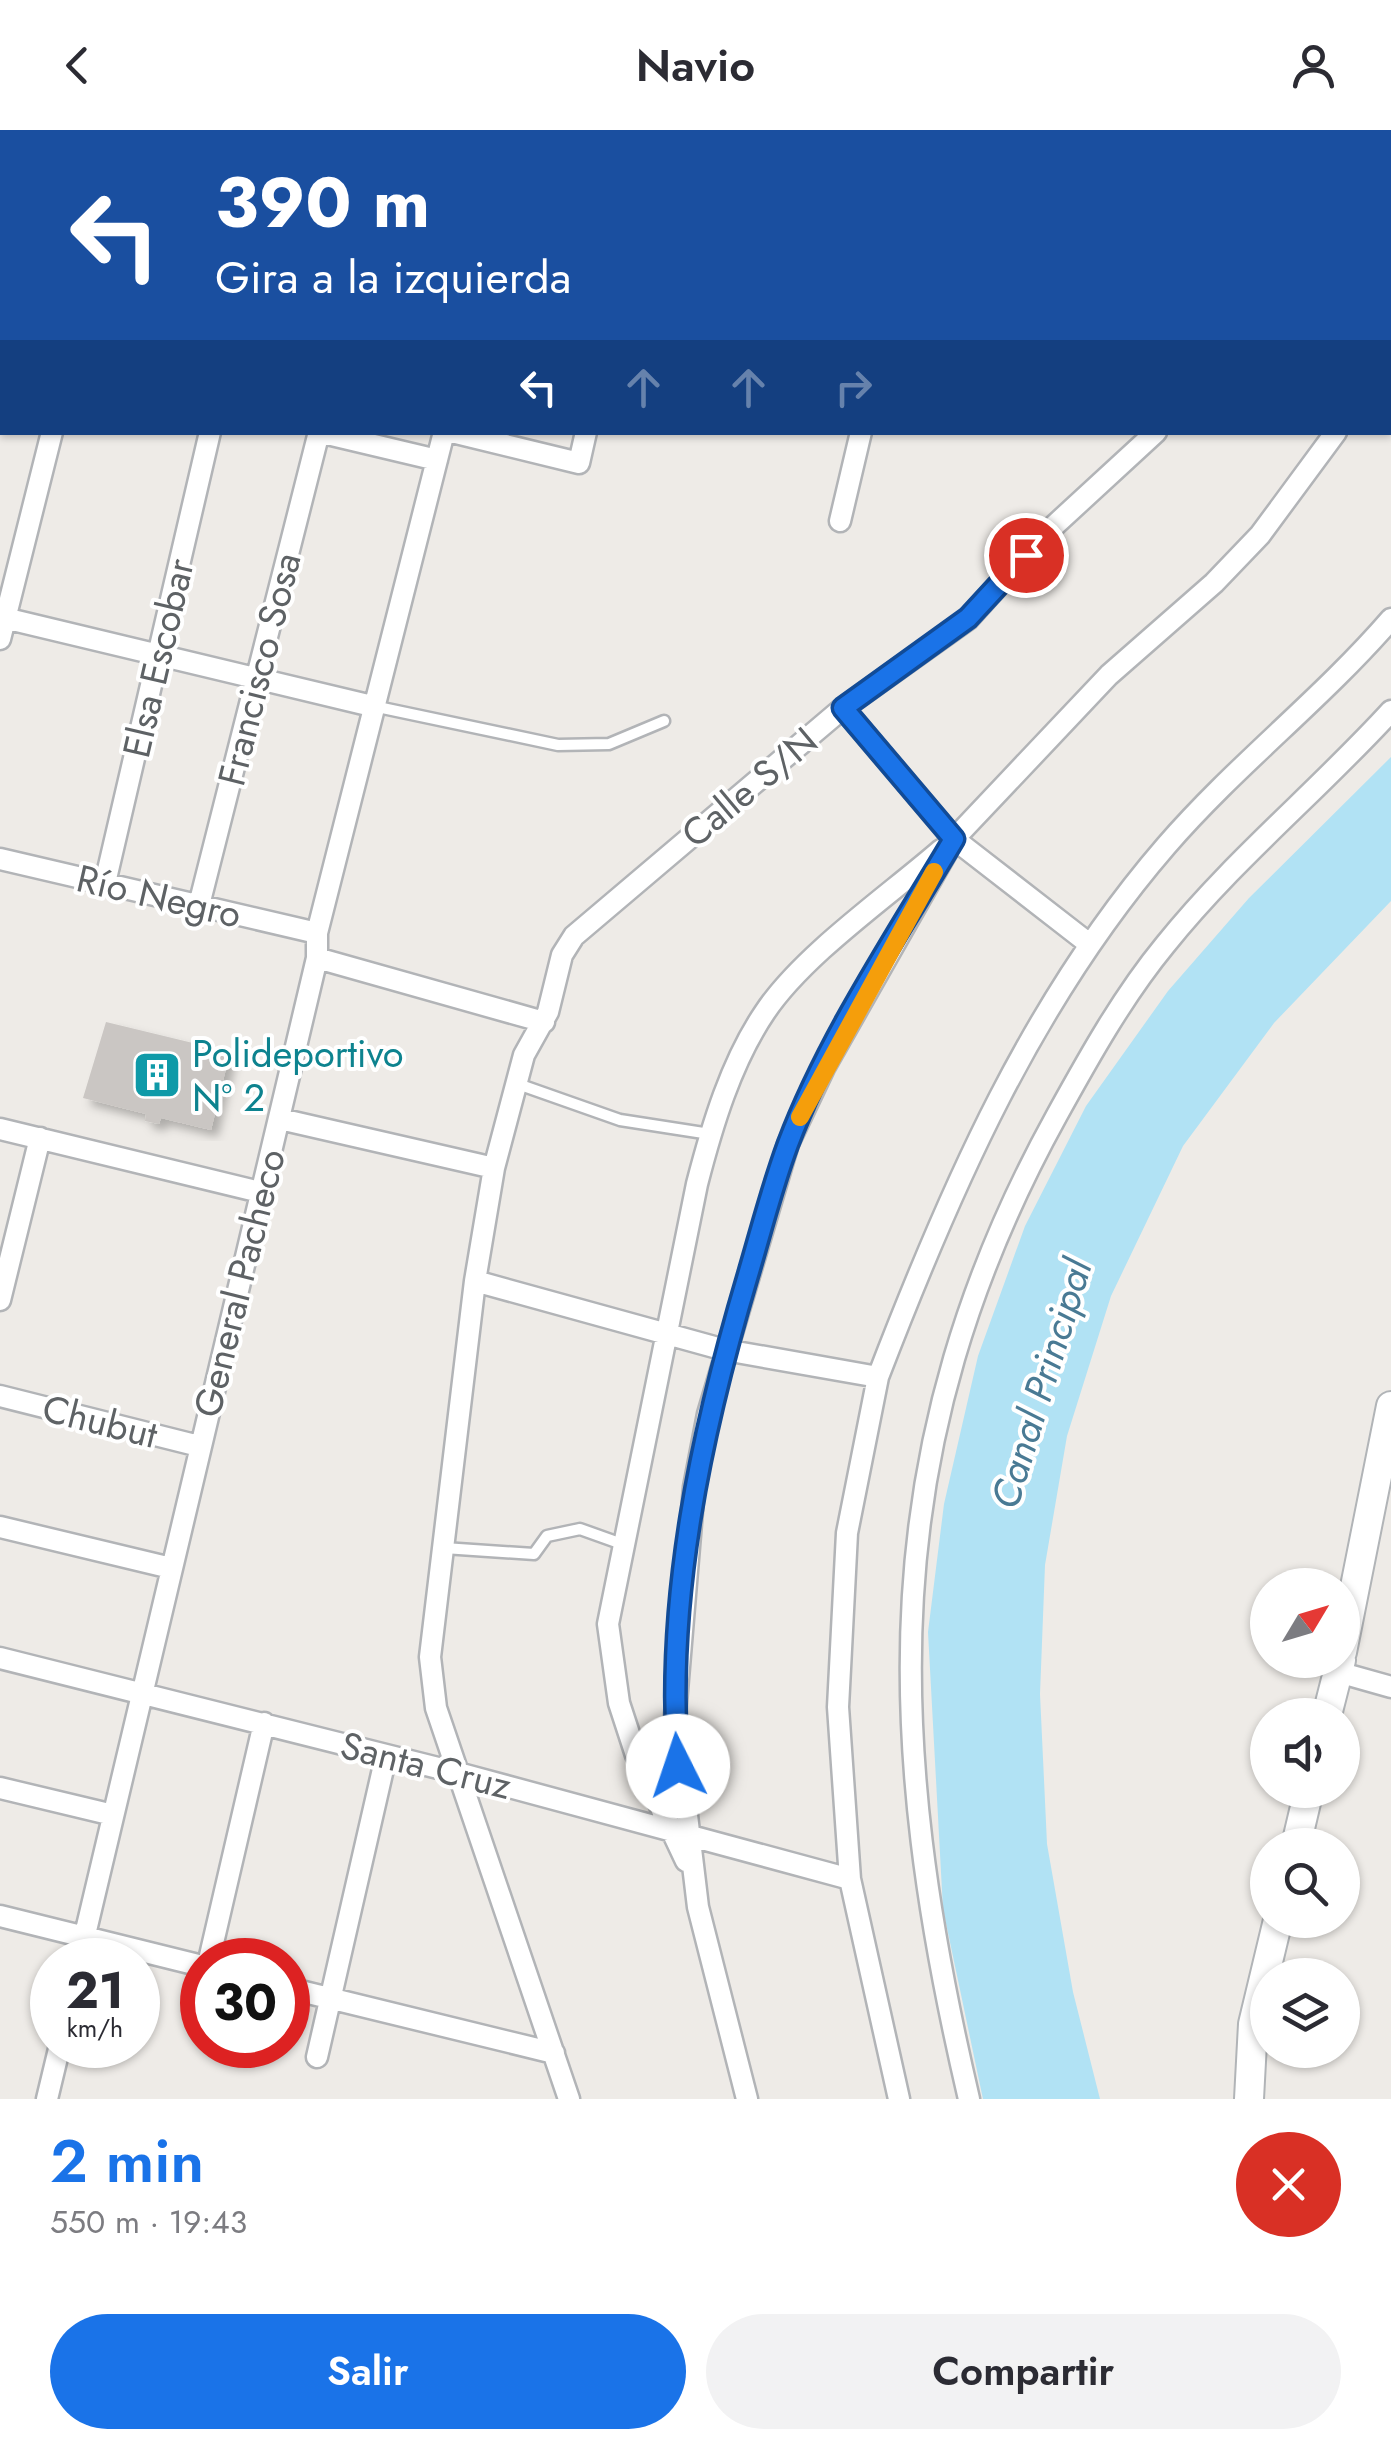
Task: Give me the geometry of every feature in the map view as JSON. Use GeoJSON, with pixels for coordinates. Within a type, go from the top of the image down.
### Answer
{"type":"FeatureCollection","features":[{"type":"Feature","properties":{"kind":"street"},"geometry":{"type":"LineString","coordinates":[[51,435],[2,624],[159,655],[372,706]]}},
{"type":"Feature","properties":{"kind":"street","name":"Elsa Escobar"},"geometry":{"type":"LineString","coordinates":[[106,884],[209,435]]}},
{"type":"Feature","properties":{"kind":"street","name":"Francisco Sosa"},"geometry":{"type":"LineString","coordinates":[[199,906],[318,435]]}},
{"type":"Feature","properties":{"kind":"street"},"geometry":{"type":"LineString","coordinates":[[332,435],[437,460]]}},
{"type":"Feature","properties":{"kind":"street","name":"General Pacheco"},"geometry":{"type":"LineString","coordinates":[[85,1936],[280,1119],[317,958],[318,934],[372,706],[447,435]]}},
{"type":"Feature","properties":{"kind":"street"},"geometry":{"type":"LineString","coordinates":[[461,435],[579,463],[585,435]]}},
{"type":"Feature","properties":{"kind":"street"},"geometry":{"type":"LineString","coordinates":[[840,521],[860,435]]}},
{"type":"Feature","properties":{"kind":"street","name":"Calle S/N"},"geometry":{"type":"LineString","coordinates":[[544,1022],[566,944],[843,708],[968,618],[1043,536],[1153,435]]}},
{"type":"Feature","properties":{"kind":"street"},"geometry":{"type":"LineString","coordinates":[[747,2099],[693,1874],[619,1703],[608,1624],[664,1335],[710,1134],[746,1044],[767,1009],[814,959],[954,839],[1109,675],[1214,583],[1260,535],[1334,435]]}},
{"type":"Feature","properties":{"kind":"street"},"geometry":{"type":"LineString","coordinates":[[899,2099],[850,1879],[838,1707],[847,1533],[878,1377],[932,1235],[982,1129],[1088,943],[1166,845],[1391,619]]}},
{"type":"Feature","properties":{"kind":"street"},"geometry":{"type":"LineString","coordinates":[[843,708],[954,839],[1088,943]]}},
{"type":"Feature","properties":{"kind":"street"},"geometry":{"type":"LineString","coordinates":[[969,2099],[938,1965],[918,1837],[908,1659],[926,1463],[964,1323],[1015,1191],[1082,1070],[1161,949],[1236,864],[1391,711]]}},
{"type":"Feature","properties":{"kind":"street"},"geometry":{"type":"LineString","coordinates":[[677,1832],[675,1716],[680,1626],[694,1487],[725,1350],[788,1144],[825,1066],[954,839]]}},
{"type":"Feature","properties":{"kind":"street","name":"Río Negro"},"geometry":{"type":"LineString","coordinates":[[0,858],[318,934]]}},
{"type":"Feature","properties":{"kind":"street"},"geometry":{"type":"LineString","coordinates":[[317,958],[544,1022],[524,1055],[494,1168],[475,1282],[432,1680],[458,1772],[569,2099]]}},
{"type":"Feature","properties":{"kind":"street"},"geometry":{"type":"LineString","coordinates":[[280,1119],[494,1168]]}},
{"type":"Feature","properties":{"kind":"street"},"geometry":{"type":"LineString","coordinates":[[0,1129],[260,1192]]}},
{"type":"Feature","properties":{"kind":"street"},"geometry":{"type":"LineString","coordinates":[[0,1300],[4,1263],[40,1138]]}},
{"type":"Feature","properties":{"kind":"street"},"geometry":{"type":"LineString","coordinates":[[475,1282],[725,1350],[878,1377]]}},
{"type":"Feature","properties":{"kind":"street","name":"Chubut"},"geometry":{"type":"LineString","coordinates":[[0,1396],[199,1446]]}},
{"type":"Feature","properties":{"kind":"street"},"geometry":{"type":"LineString","coordinates":[[1359,1568],[1391,1406]]}},
{"type":"Feature","properties":{"kind":"street"},"geometry":{"type":"LineString","coordinates":[[0,1527],[171,1568]]}},
{"type":"Feature","properties":{"kind":"street","name":"Santa Cruz"},"geometry":{"type":"LineString","coordinates":[[0,1658],[458,1772],[850,1879]]}},
{"type":"Feature","properties":{"kind":"street"},"geometry":{"type":"LineString","coordinates":[[1360,1672],[1391,1687]]}},
{"type":"Feature","properties":{"kind":"street"},"geometry":{"type":"LineString","coordinates":[[214,1938],[264,1723]]}},
{"type":"Feature","properties":{"kind":"street"},"geometry":{"type":"LineString","coordinates":[[317,2057],[386,1756]]}},
{"type":"Feature","properties":{"kind":"street"},"geometry":{"type":"LineString","coordinates":[[0,1788],[113,1815]]}},
{"type":"Feature","properties":{"kind":"street"},"geometry":{"type":"LineString","coordinates":[[0,1916],[180,1960]]}},
{"type":"Feature","properties":{"kind":"street"},"geometry":{"type":"LineString","coordinates":[[1248,2099],[1253,2024],[1274,1938]]}},
{"type":"Feature","properties":{"kind":"street"},"geometry":{"type":"LineString","coordinates":[[310,1993],[554,2053]]}},
{"type":"Feature","properties":{"kind":"street"},"geometry":{"type":"LineString","coordinates":[[47,2099],[54,2068]]}},
{"type":"Feature","properties":{"kind":"lane"},"geometry":{"type":"LineString","coordinates":[[372,706],[558,744],[609,744],[664,721]]}},
{"type":"Feature","properties":{"kind":"lane"},"geometry":{"type":"LineString","coordinates":[[515,1083],[620,1120],[710,1134]]}},
{"type":"Feature","properties":{"kind":"lane"},"geometry":{"type":"LineString","coordinates":[[444,1548],[534,1554],[548,1536],[580,1529],[622,1544]]}},
{"type":"Feature","properties":{"kind":"water","name":"Canal Principal"},"geometry":{"type":"Polygon","coordinates":[[[1391,757],[1391,901],[1274,1023],[1183,1146],[1111,1296],[1067,1436],[1045,1565],[1040,1694],[1047,1844],[1073,1992],[1100,2099],[983,2099],[943,1909],[928,1632],[944,1504],[978,1356],[1025,1226],[1086,1106],[1168,991],[1249,898],[1391,757]]]}},
{"type":"Feature","properties":{"kind":"building","name":"Polideportivo Nº 2"},"geometry":{"type":"Polygon","coordinates":[[[106,1022],[230,1052],[211,1130],[161,1118],[159,1124],[145,1121],[146,1114],[83,1098],[106,1022]]]}},
{"type":"Feature","properties":{"kind":"slow traffic"},"geometry":{"type":"LineString","coordinates":[[800,1117],[934,872]]}},
{"type":"Feature","properties":{"kind":"place","name":"Polideportivo Nº 2"},"geometry":{"type":"Point","coordinates":[157,1075]}},
{"type":"Feature","properties":{"kind":"route"},"geometry":{"type":"LineString","coordinates":[[678,1766],[675,1716],[680,1626],[694,1487],[725,1350],[788,1144],[825,1066],[954,839],[843,708],[968,618],[1026,555]]}}]}
